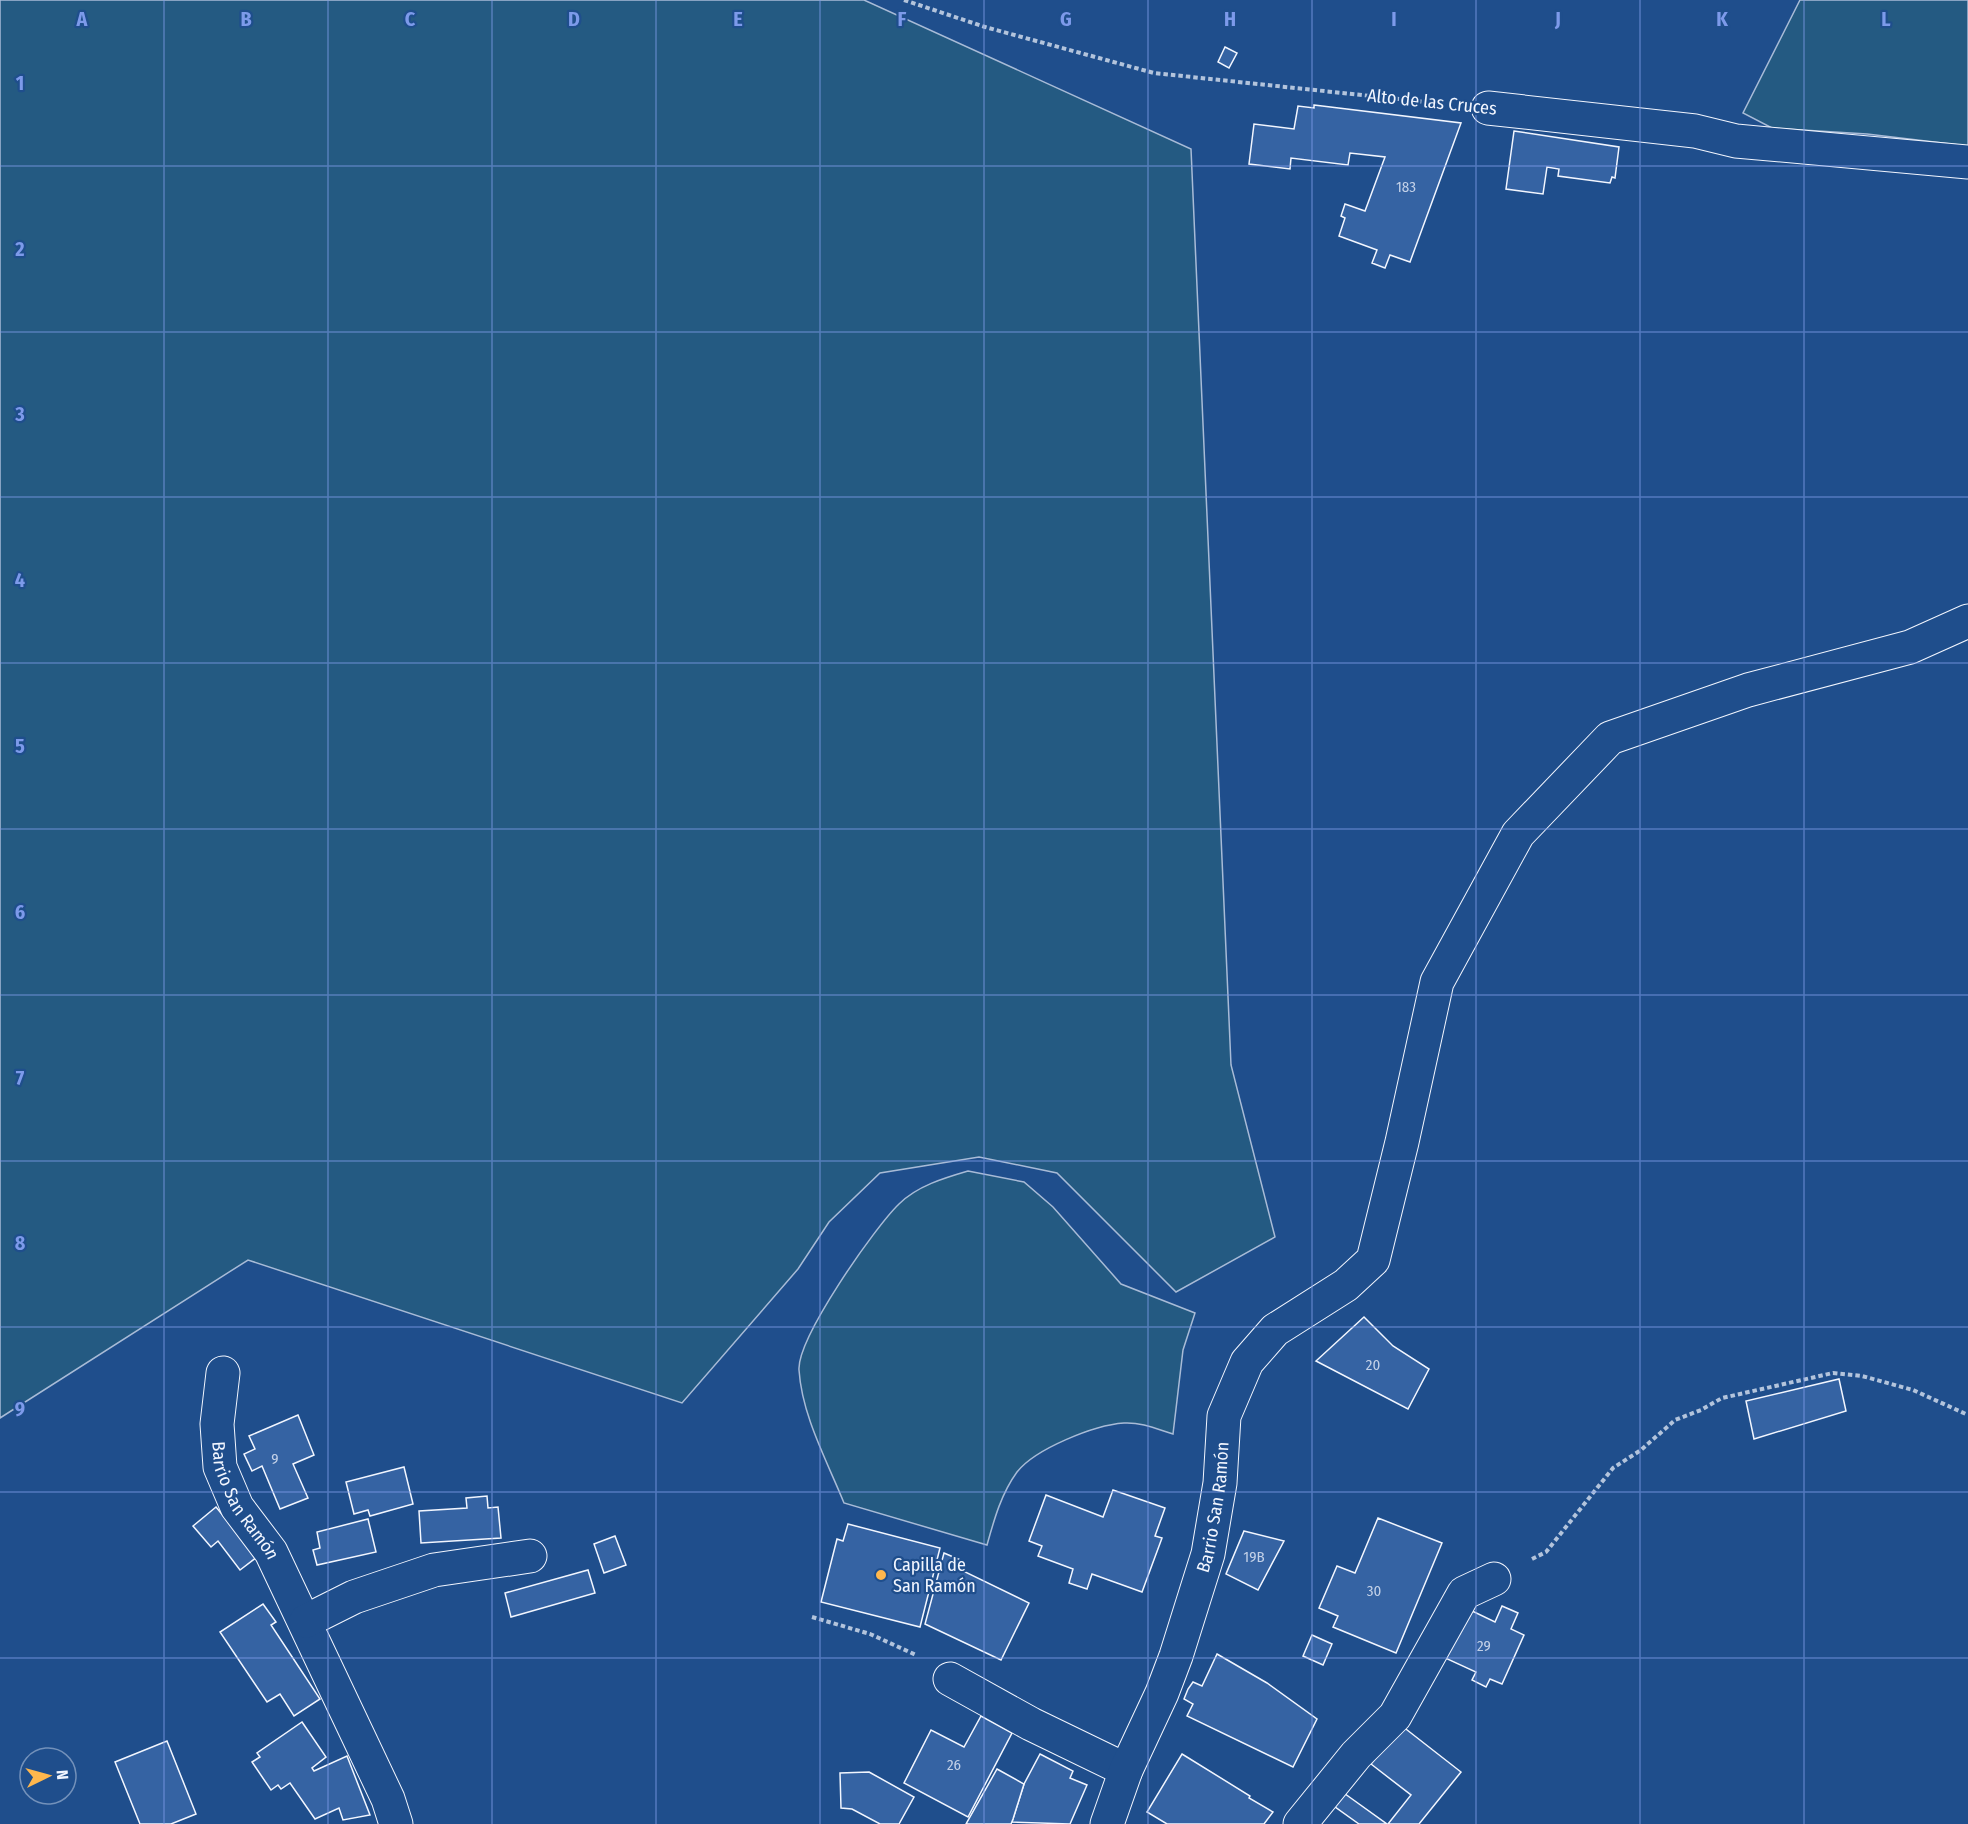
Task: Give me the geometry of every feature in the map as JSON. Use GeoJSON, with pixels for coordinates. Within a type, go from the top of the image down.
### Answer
{"type":"FeatureCollection","features":[{"type":"Feature","properties":{"kind":"street","name":"Alto de las Cruces"},"geometry":{"type":"LineString","coordinates":[[1488,108],[1695,131],[1736,141],[1968,162]]}},
{"type":"Feature","properties":{"kind":"street","name":"Barrio San Ramón"},"geometry":{"type":"LineString","coordinates":[[1107,1824],[1126,1770],[1162,1693],[1208,1554],[1220,1483],[1224,1416],[1247,1362],[1275,1330],[1346,1286],[1372,1260],[1402,1142],[1437,982],[1518,834],[1610,738],[1748,690],[1910,647],[1968,621]]}},
{"type":"Feature","properties":{"kind":"street","name":"Barrio San Ramón"},"geometry":{"type":"LineString","coordinates":[[223,1373],[217,1424],[220,1467],[237,1507],[271,1552],[306,1621],[388,1799],[396,1824]]}},
{"type":"Feature","properties":{"kind":"street"},"geometry":{"type":"LineString","coordinates":[[306,1621],[354,1597],[434,1570],[530,1556]]}},
{"type":"Feature","properties":{"kind":"street"},"geometry":{"type":"LineString","coordinates":[[1300,1824],[1356,1755],[1395,1716],[1464,1593],[1494,1579]]}},
{"type":"Feature","properties":{"kind":"street"},"geometry":{"type":"LineString","coordinates":[[950,1679],[1031,1724],[1126,1770]]}},
{"type":"Feature","properties":{"kind":"path","name":"Alto de las Cruces"},"geometry":{"type":"LineString","coordinates":[[904,0],[985,27],[1154,73],[1488,108]]}},
{"type":"Feature","properties":{"kind":"path"},"geometry":{"type":"LineString","coordinates":[[1494,1579],[1546,1552],[1613,1468],[1641,1449],[1675,1420],[1701,1410],[1722,1398],[1833,1374],[1862,1376],[1913,1390],[1968,1415]]}},
{"type":"Feature","properties":{"kind":"path"},"geometry":{"type":"LineString","coordinates":[[812,1617],[870,1634],[912,1652],[950,1679]]}},
{"type":"Feature","properties":{"kind":"shaded area"},"geometry":{"type":"Polygon","coordinates":[[[0,0],[864,0],[1191,149],[1231,1065],[1275,1237],[1176,1292],[1057,1173],[979,1157],[880,1173],[829,1222],[798,1269],[682,1403],[248,1260],[0,1418],[0,0]]]}},
{"type":"Feature","properties":{"kind":"shaded area"},"geometry":{"type":"Polygon","coordinates":[[[1800,0],[1968,0],[1968,146],[1867,134],[1772,128],[1743,113],[1800,0]]]}},
{"type":"Feature","properties":{"kind":"shaded area"},"geometry":{"type":"Polygon","coordinates":[[[968,1171],[1024,1182],[1053,1207],[1121,1284],[1195,1313],[1183,1350],[1173,1434],[1149,1426],[1124,1423],[1082,1433],[1037,1455],[1026,1463],[1011,1480],[999,1507],[987,1545],[844,1503],[810,1421],[799,1370],[810,1334],[823,1309],[856,1258],[888,1216],[906,1198],[922,1187],[968,1171]]]}},
{"type":"Feature","properties":{"kind":"building"},"geometry":{"type":"Polygon","coordinates":[[[1225,47],[1237,53],[1229,68],[1218,62],[1225,47]]]}},
{"type":"Feature","properties":{"kind":"building"},"geometry":{"type":"Polygon","coordinates":[[[1314,105],[1461,123],[1410,262],[1390,255],[1385,268],[1372,263],[1377,250],[1339,236],[1345,218],[1341,216],[1345,204],[1365,211],[1385,157],[1350,153],[1348,165],[1291,158],[1290,169],[1249,164],[1254,124],[1294,129],[1298,106],[1314,108],[1314,105]]]}},
{"type":"Feature","properties":{"kind":"building"},"geometry":{"type":"Polygon","coordinates":[[[1514,131],[1619,147],[1615,178],[1612,177],[1610,183],[1558,176],[1559,169],[1547,167],[1543,194],[1506,189],[1514,131]]]}},
{"type":"Feature","properties":{"kind":"building"},"geometry":{"type":"Polygon","coordinates":[[[1364,1317],[1393,1346],[1429,1369],[1408,1409],[1316,1361],[1364,1317]]]}},
{"type":"Feature","properties":{"kind":"building"},"geometry":{"type":"Polygon","coordinates":[[[1839,1379],[1846,1411],[1754,1439],[1746,1401],[1839,1379]]]}},
{"type":"Feature","properties":{"kind":"building"},"geometry":{"type":"Polygon","coordinates":[[[298,1415],[314,1455],[293,1464],[308,1498],[280,1509],[262,1466],[252,1471],[244,1454],[255,1449],[249,1436],[298,1415]]]}},
{"type":"Feature","properties":{"kind":"building"},"geometry":{"type":"Polygon","coordinates":[[[404,1467],[413,1504],[370,1516],[368,1510],[354,1514],[346,1482],[404,1467]]]}},
{"type":"Feature","properties":{"kind":"building"},"geometry":{"type":"Polygon","coordinates":[[[1113,1490],[1165,1508],[1155,1536],[1162,1538],[1142,1592],[1092,1574],[1087,1589],[1069,1583],[1073,1569],[1038,1556],[1042,1546],[1029,1541],[1046,1495],[1103,1517],[1113,1490]]]}},
{"type":"Feature","properties":{"kind":"building"},"geometry":{"type":"Polygon","coordinates":[[[487,1496],[488,1508],[498,1507],[501,1538],[421,1543],[419,1511],[467,1508],[466,1498],[487,1496]]]}},
{"type":"Feature","properties":{"kind":"building"},"geometry":{"type":"Polygon","coordinates":[[[216,1507],[257,1557],[240,1570],[218,1541],[211,1547],[193,1526],[216,1507]]]}},
{"type":"Feature","properties":{"kind":"building"},"geometry":{"type":"Polygon","coordinates":[[[1378,1518],[1442,1543],[1396,1653],[1333,1627],[1338,1616],[1319,1608],[1337,1566],[1355,1573],[1378,1518]]]}},
{"type":"Feature","properties":{"kind":"building"},"geometry":{"type":"Polygon","coordinates":[[[368,1519],[376,1552],[317,1565],[313,1550],[320,1548],[317,1532],[368,1519]]]}},
{"type":"Feature","properties":{"kind":"building","name":"Capilla de San Ramón"},"geometry":{"type":"Polygon","coordinates":[[[848,1524],[940,1548],[920,1627],[821,1602],[837,1539],[843,1541],[848,1524]]]}},
{"type":"Feature","properties":{"kind":"building"},"geometry":{"type":"Polygon","coordinates":[[[1244,1531],[1284,1541],[1258,1590],[1226,1574],[1244,1531]]]}},
{"type":"Feature","properties":{"kind":"building"},"geometry":{"type":"Polygon","coordinates":[[[615,1536],[626,1565],[604,1573],[594,1544],[615,1536]]]}},
{"type":"Feature","properties":{"kind":"building"},"geometry":{"type":"Polygon","coordinates":[[[944,1553],[965,1562],[961,1570],[1029,1603],[1001,1660],[925,1624],[944,1553]]]}},
{"type":"Feature","properties":{"kind":"building"},"geometry":{"type":"Polygon","coordinates":[[[588,1570],[595,1593],[511,1617],[505,1593],[588,1570]]]}},
{"type":"Feature","properties":{"kind":"building"},"geometry":{"type":"Polygon","coordinates":[[[263,1604],[276,1622],[271,1625],[320,1699],[294,1716],[280,1694],[267,1702],[220,1632],[263,1604]]]}},
{"type":"Feature","properties":{"kind":"building"},"geometry":{"type":"Polygon","coordinates":[[[1502,1606],[1518,1613],[1511,1629],[1524,1635],[1502,1684],[1490,1679],[1486,1687],[1472,1680],[1476,1672],[1443,1657],[1466,1608],[1495,1622],[1502,1606]]]}},
{"type":"Feature","properties":{"kind":"building"},"geometry":{"type":"Polygon","coordinates":[[[1312,1635],[1332,1644],[1323,1665],[1303,1656],[1312,1635]]]}},
{"type":"Feature","properties":{"kind":"building"},"geometry":{"type":"Polygon","coordinates":[[[1217,1654],[1267,1683],[1317,1719],[1293,1767],[1187,1716],[1193,1704],[1184,1699],[1188,1689],[1193,1682],[1202,1686],[1217,1654]]]}},
{"type":"Feature","properties":{"kind":"building"},"geometry":{"type":"Polygon","coordinates":[[[981,1716],[1012,1733],[968,1817],[904,1783],[931,1730],[964,1747],[981,1716]]]}},
{"type":"Feature","properties":{"kind":"building"},"geometry":{"type":"Polygon","coordinates":[[[302,1722],[326,1757],[312,1768],[314,1771],[347,1756],[370,1815],[343,1820],[339,1808],[315,1819],[290,1783],[281,1789],[278,1785],[271,1790],[252,1762],[260,1757],[257,1753],[302,1722]]]}},
{"type":"Feature","properties":{"kind":"building"},"geometry":{"type":"Polygon","coordinates":[[[1402,1726],[1461,1772],[1419,1824],[1388,1824],[1411,1795],[1371,1764],[1402,1726]]]}},
{"type":"Feature","properties":{"kind":"building"},"geometry":{"type":"Polygon","coordinates":[[[167,1741],[196,1814],[171,1824],[140,1824],[115,1762],[167,1741]]]}},
{"type":"Feature","properties":{"kind":"building"},"geometry":{"type":"Polygon","coordinates":[[[1040,1754],[1073,1771],[1070,1778],[1087,1785],[1070,1824],[1012,1822],[1024,1784],[1040,1754]]]}},
{"type":"Feature","properties":{"kind":"building"},"geometry":{"type":"Polygon","coordinates":[[[1182,1754],[1273,1812],[1264,1824],[1167,1824],[1147,1812],[1182,1754]]]}},
{"type":"Feature","properties":{"kind":"building"},"geometry":{"type":"Polygon","coordinates":[[[997,1769],[1024,1784],[1011,1824],[966,1824],[997,1769]]]}},
{"type":"Feature","properties":{"kind":"building"},"geometry":{"type":"Polygon","coordinates":[[[869,1772],[914,1797],[899,1824],[880,1824],[852,1809],[841,1808],[840,1773],[869,1772]]]}},
{"type":"Feature","properties":{"kind":"building"},"geometry":{"type":"Polygon","coordinates":[[[1341,1791],[1387,1824],[1359,1824],[1331,1804],[1341,1791]]]}},
{"type":"Feature","properties":{"kind":"place","name":"Capilla de San Ramón"},"geometry":{"type":"Point","coordinates":[881,1575]}}]}
